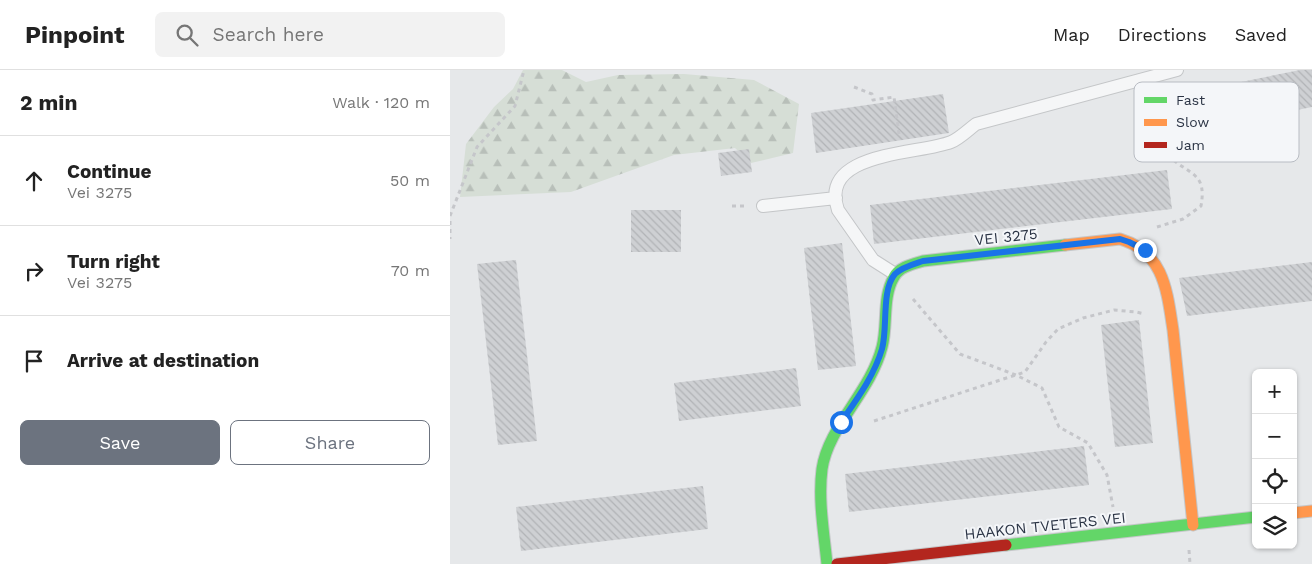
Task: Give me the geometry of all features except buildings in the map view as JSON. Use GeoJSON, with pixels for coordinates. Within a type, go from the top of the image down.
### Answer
{"type":"FeatureCollection","features":[{"type":"Feature","properties":{"kind":"street","name":"VEI 3275"},"geometry":{"type":"LineString","coordinates":[[894,277],[907,266],[923,261],[1120,239],[1145,250],[1157,266],[1166,291],[1193,525]]}},
{"type":"Feature","properties":{"kind":"street"},"geometry":{"type":"LineString","coordinates":[[827,564],[821,502],[822,470],[826,450],[876,365],[882,347],[889,287],[894,277]]}},
{"type":"Feature","properties":{"kind":"street"},"geometry":{"type":"LineString","coordinates":[[1297,513],[1312,511]]}},
{"type":"Feature","properties":{"kind":"street","name":"HAAKON TVETERS VEI"},"geometry":{"type":"LineString","coordinates":[[837,564],[914,560],[1252,518]]}},
{"type":"Feature","properties":{"kind":"lane"},"geometry":{"type":"LineString","coordinates":[[894,277],[874,260],[838,210],[836,187],[839,180],[846,173],[866,162],[895,153],[952,142],[976,124],[1177,70]]}},
{"type":"Feature","properties":{"kind":"lane"},"geometry":{"type":"LineString","coordinates":[[763,206],[836,198]]}},
{"type":"Feature","properties":{"kind":"path"},"geometry":{"type":"LineString","coordinates":[[450,216],[477,147],[515,106],[524,70]]}},
{"type":"Feature","properties":{"kind":"path"},"geometry":{"type":"LineString","coordinates":[[1156,76],[1157,82]]}},
{"type":"Feature","properties":{"kind":"path"},"geometry":{"type":"LineString","coordinates":[[854,86],[872,94],[873,100],[894,97],[900,138]]}},
{"type":"Feature","properties":{"kind":"path"},"geometry":{"type":"LineString","coordinates":[[1155,228],[1183,219],[1201,206],[1204,191],[1194,173],[1177,162]]}},
{"type":"Feature","properties":{"kind":"path"},"geometry":{"type":"LineString","coordinates":[[450,221],[450,239]]}},
{"type":"Feature","properties":{"kind":"path"},"geometry":{"type":"LineString","coordinates":[[894,277],[960,354],[1042,388],[1059,427],[1088,443],[1107,475],[1114,511]]}},
{"type":"Feature","properties":{"kind":"path"},"geometry":{"type":"LineString","coordinates":[[837,429],[866,424],[1026,372],[1046,342],[1058,329],[1083,318],[1114,310],[1170,318]]}},
{"type":"Feature","properties":{"kind":"path"},"geometry":{"type":"LineString","coordinates":[[1189,547],[1190,564]]}},
{"type":"Feature","properties":{"kind":"green space"},"geometry":{"type":"Polygon","coordinates":[[[523,70],[562,70],[586,82],[618,75],[684,74],[754,80],[799,104],[793,153],[751,163],[735,148],[674,155],[571,192],[460,197],[466,144],[494,107],[513,89],[523,70]]]}},
{"type":"Feature","properties":{"kind":"traffic: fast"},"geometry":{"type":"LineString","coordinates":[[827,564],[821,505],[822,469],[832,438],[877,363],[884,338],[888,293],[896,274],[907,266],[923,261],[1065,245]]}},
{"type":"Feature","properties":{"kind":"traffic: fast"},"geometry":{"type":"LineString","coordinates":[[1006,545],[1252,517]]}},
{"type":"Feature","properties":{"kind":"traffic: slow"},"geometry":{"type":"LineString","coordinates":[[1065,245],[1120,239],[1135,245],[1146,253],[1155,263],[1161,275],[1173,330],[1193,525]]}},
{"type":"Feature","properties":{"kind":"traffic: slow"},"geometry":{"type":"LineString","coordinates":[[1297,513],[1312,511]]}},
{"type":"Feature","properties":{"kind":"traffic: jam"},"geometry":{"type":"LineString","coordinates":[[837,564],[1006,545]]}},
{"type":"Feature","properties":{"kind":"route"},"geometry":{"type":"LineString","coordinates":[[841,422],[872,374],[882,347],[889,287],[895,274],[907,266],[923,261],[1120,239],[1145,250]]}}]}
